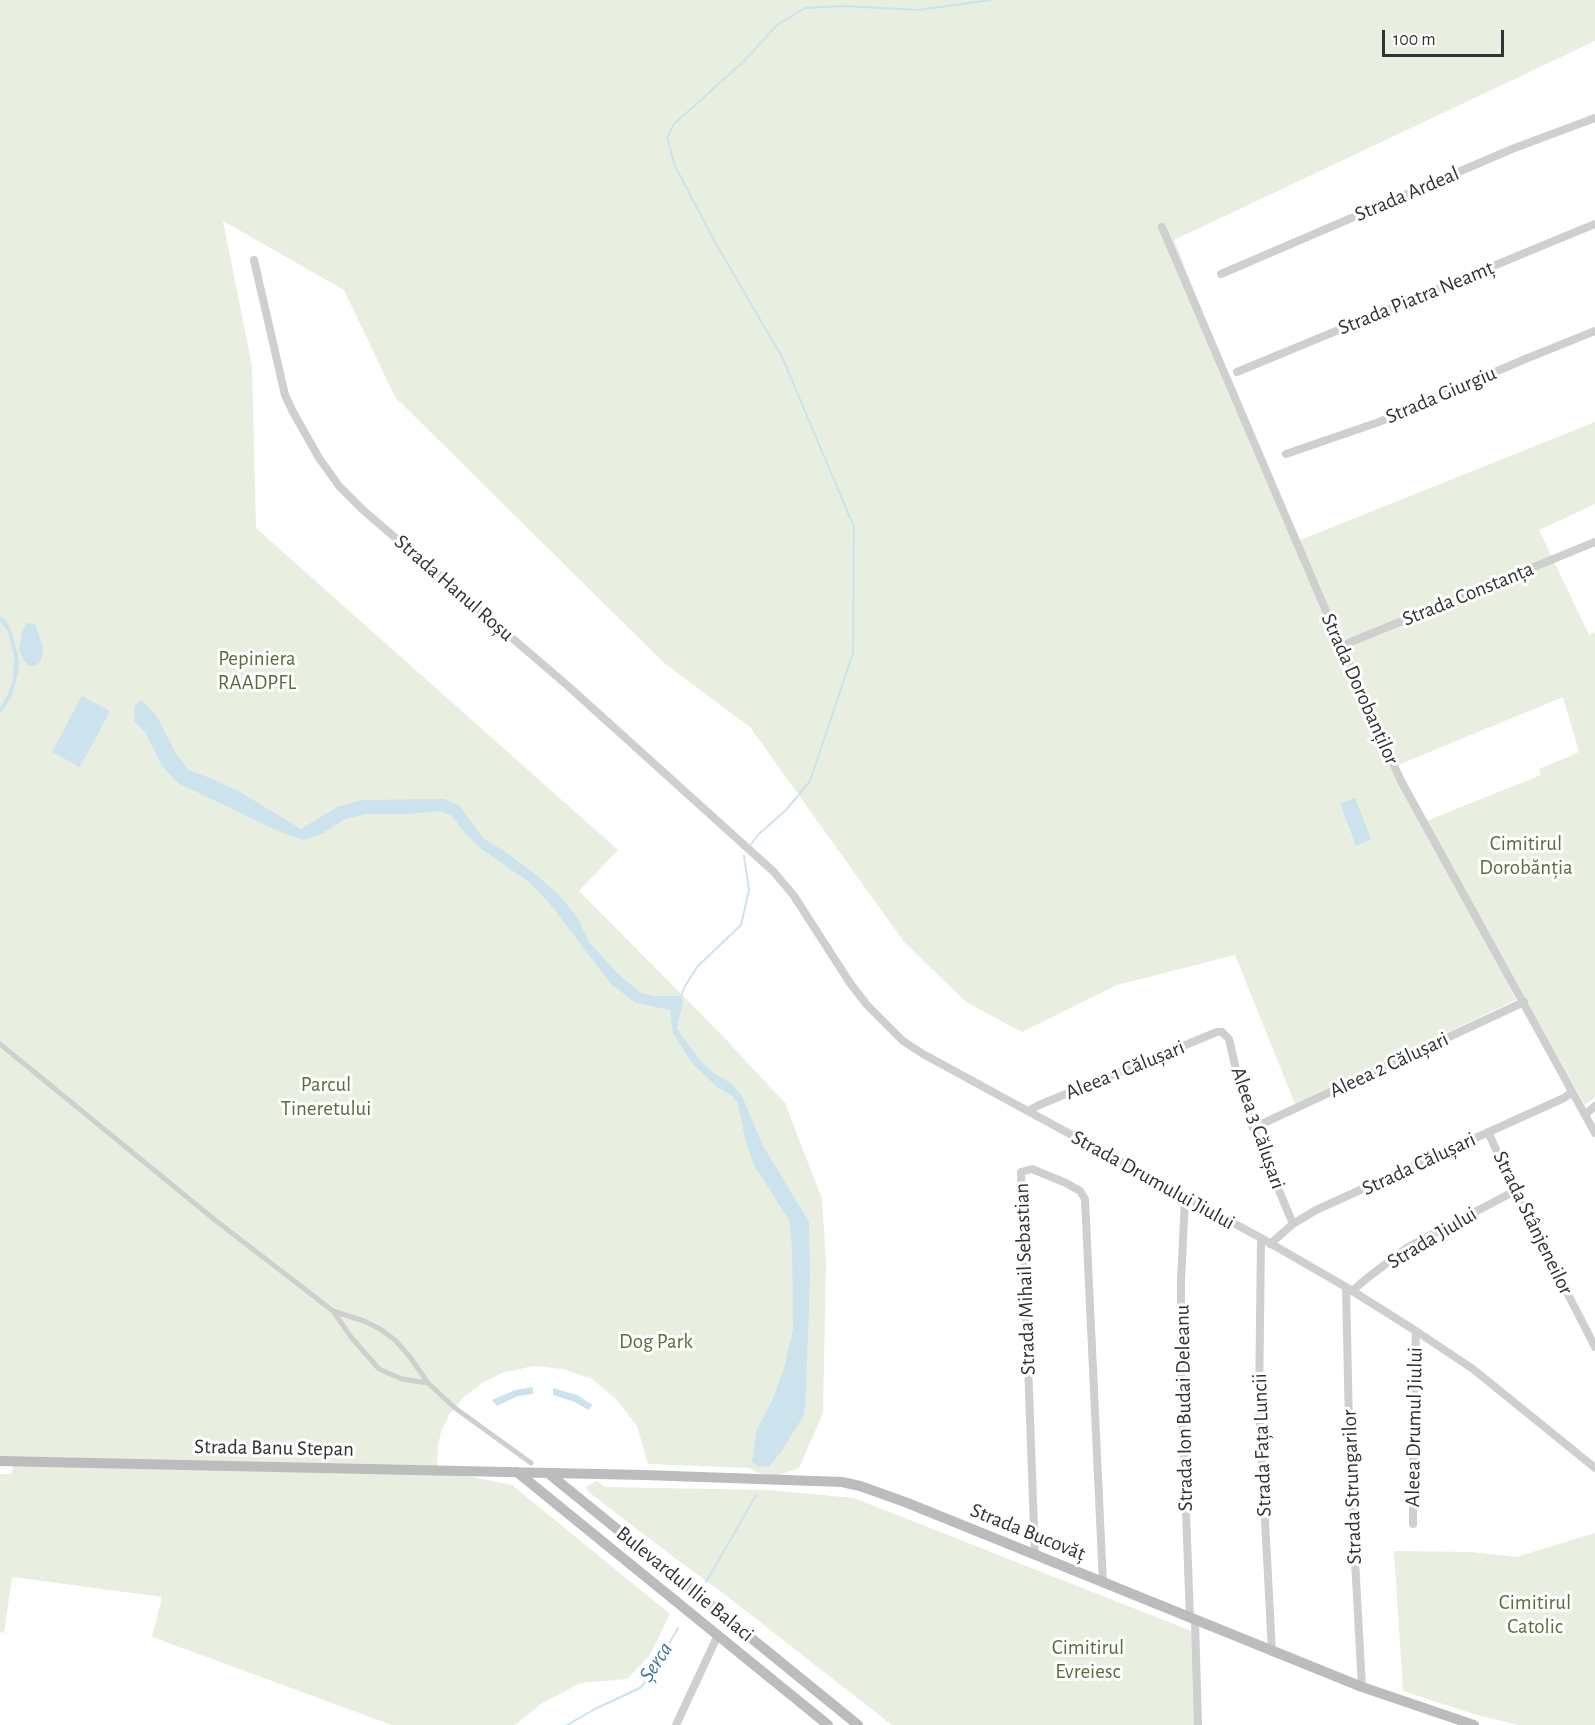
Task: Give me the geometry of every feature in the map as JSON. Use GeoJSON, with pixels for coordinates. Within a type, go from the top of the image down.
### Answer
{"type":"FeatureCollection","features":[{"type":"Feature","properties":{"kind":"main road","name":"Strada Banu Stepan"},"geometry":{"type":"LineString","coordinates":[[0,1461],[548,1473]]}},
{"type":"Feature","properties":{"kind":"main road","name":"Bulevardul Ilie Balaci"},"geometry":{"type":"LineString","coordinates":[[517,1472],[828,1725]]}},
{"type":"Feature","properties":{"kind":"main road","name":"Strada Bucovăț"},"geometry":{"type":"LineString","coordinates":[[548,1473],[644,1474],[842,1482],[880,1493],[1362,1687],[1474,1725]]}},
{"type":"Feature","properties":{"kind":"main road","name":"Bulevardul Ilie Balaci"},"geometry":{"type":"LineString","coordinates":[[548,1473],[858,1725]]}},
{"type":"Feature","properties":{"kind":"street","name":"Strada Ardeal"},"geometry":{"type":"LineString","coordinates":[[1221,274],[1512,149],[1595,118]]}},
{"type":"Feature","properties":{"kind":"street","name":"Strada Piatra Neamț"},"geometry":{"type":"LineString","coordinates":[[1237,372],[1595,224]]}},
{"type":"Feature","properties":{"kind":"street","name":"Strada Dorobanților"},"geometry":{"type":"LineString","coordinates":[[1162,227],[1401,781],[1595,1132]]}},
{"type":"Feature","properties":{"kind":"street","name":"Strada Hanul Roșu"},"geometry":{"type":"LineString","coordinates":[[254,260],[285,394],[292,412],[319,458],[339,486],[363,510],[568,686],[752,853]]}},
{"type":"Feature","properties":{"kind":"street","name":"Strada Giurgiu"},"geometry":{"type":"LineString","coordinates":[[1286,454],[1379,422],[1595,331]]}},
{"type":"Feature","properties":{"kind":"street","name":"Strada Constanța"},"geometry":{"type":"LineString","coordinates":[[1341,646],[1595,542]]}},
{"type":"Feature","properties":{"kind":"street","name":"Strada Drumului Jiului"},"geometry":{"type":"LineString","coordinates":[[752,853],[774,872],[794,896],[850,983],[867,1005],[903,1041],[1028,1112],[1261,1238],[1349,1289],[1473,1369],[1595,1468]]}},
{"type":"Feature","properties":{"kind":"street","name":"Aleea 2 Călușari"},"geometry":{"type":"LineString","coordinates":[[1253,1128],[1524,1002]]}},
{"type":"Feature","properties":{"kind":"street","name":"Aleea 1 Călușari"},"geometry":{"type":"LineString","coordinates":[[1028,1112],[1217,1032],[1224,1033]]}},
{"type":"Feature","properties":{"kind":"street","name":"Aleea 3 Călușari"},"geometry":{"type":"LineString","coordinates":[[1224,1033],[1229,1039],[1241,1091],[1253,1128],[1293,1224]]}},
{"type":"Feature","properties":{"kind":"street"},"geometry":{"type":"LineString","coordinates":[[0,1044],[215,1220],[333,1311],[351,1337],[379,1369],[402,1379],[428,1383]]}},
{"type":"Feature","properties":{"kind":"street","name":"Strada Călușari"},"geometry":{"type":"LineString","coordinates":[[1270,1244],[1293,1224],[1316,1210],[1564,1098],[1572,1092]]}},
{"type":"Feature","properties":{"kind":"street"},"geometry":{"type":"LineString","coordinates":[[1586,1114],[1595,1106]]}},
{"type":"Feature","properties":{"kind":"street","name":"Strada Stânjeneilor"},"geometry":{"type":"LineString","coordinates":[[1488,1132],[1515,1191],[1595,1347]]}},
{"type":"Feature","properties":{"kind":"street","name":"Strada Mihail Sebastian"},"geometry":{"type":"LineString","coordinates":[[1035,1555],[1021,1172],[1032,1169],[1066,1183],[1080,1191],[1085,1199],[1103,1583]]}},
{"type":"Feature","properties":{"kind":"street","name":"Strada Jiului"},"geometry":{"type":"LineString","coordinates":[[1349,1289],[1408,1247],[1515,1191]]}},
{"type":"Feature","properties":{"kind":"street","name":"Strada Ion Budai Deleanu"},"geometry":{"type":"LineString","coordinates":[[1185,1198],[1181,1281],[1181,1381],[1198,1725]]}},
{"type":"Feature","properties":{"kind":"street","name":"Strada Fața Luncii"},"geometry":{"type":"LineString","coordinates":[[1261,1238],[1259,1406],[1272,1652]]}},
{"type":"Feature","properties":{"kind":"street","name":"Strada Strungarilor"},"geometry":{"type":"LineString","coordinates":[[1349,1289],[1350,1471],[1362,1687]]}},
{"type":"Feature","properties":{"kind":"street"},"geometry":{"type":"LineString","coordinates":[[333,1311],[364,1321],[395,1340],[428,1383],[455,1407],[531,1463]]}},
{"type":"Feature","properties":{"kind":"street","name":"Aleea Drumul Jiului"},"geometry":{"type":"LineString","coordinates":[[1413,1524],[1416,1331]]}},
{"type":"Feature","properties":{"kind":"street"},"geometry":{"type":"LineString","coordinates":[[676,1725],[718,1635]]}},
{"type":"Feature","properties":{"kind":"green space"},"geometry":{"type":"Polygon","coordinates":[[[0,0],[1595,0],[1595,41],[1174,240],[1295,542],[1595,422],[1595,504],[1539,530],[1589,635],[1595,632],[1595,1097],[1585,1105],[1435,837],[1516,1000],[1295,1104],[1235,955],[1117,985],[1022,1032],[966,1002],[904,942],[750,727],[664,663],[395,397],[344,290],[223,221],[252,366],[256,528],[618,850],[579,891],[719,1032],[785,1103],[822,1199],[826,1263],[823,1413],[799,1468],[777,1476],[759,1473],[749,1468],[648,1464],[637,1426],[616,1399],[592,1379],[563,1369],[533,1366],[502,1373],[482,1383],[464,1397],[449,1415],[441,1432],[437,1470],[512,1485],[670,1614],[650,1655],[627,1679],[580,1683],[541,1704],[515,1725],[392,1725],[152,1637],[162,1597],[12,1577],[4,1633],[0,1632],[0,1474],[12,1474],[13,1462],[0,1461],[0,0]],[[1563,697],[1398,765],[1426,821],[1541,775],[1539,769],[1579,752],[1563,697]]]}},
{"type":"Feature","properties":{"kind":"green space","name":"Cimitirul Evreiesc"},"geometry":{"type":"Polygon","coordinates":[[[597,1481],[605,1487],[769,1490],[854,1498],[1194,1632],[1197,1725],[892,1725],[590,1493],[585,1487],[597,1481]]]}},
{"type":"Feature","properties":{"kind":"green space","name":"Cimitirul Catolic"},"geometry":{"type":"Polygon","coordinates":[[[1595,1533],[1595,1725],[1518,1725],[1477,1715],[1403,1691],[1394,1551],[1472,1552],[1516,1557],[1595,1533]]]}},
{"type":"Feature","properties":{"kind":"water"},"geometry":{"type":"Polygon","coordinates":[[[0,616],[6,620],[11,630],[19,667],[11,698],[0,714],[0,708],[13,680],[14,656],[8,632],[0,621],[0,616]]]}},
{"type":"Feature","properties":{"kind":"water"},"geometry":{"type":"Polygon","coordinates":[[[28,623],[35,624],[43,647],[40,662],[30,666],[25,662],[19,650],[22,632],[28,623]]]}},
{"type":"Feature","properties":{"kind":"water"},"geometry":{"type":"Polygon","coordinates":[[[82,696],[110,711],[80,767],[52,752],[82,696]]]}},
{"type":"Feature","properties":{"kind":"water"},"geometry":{"type":"Polygon","coordinates":[[[143,701],[156,715],[176,754],[189,770],[240,792],[301,829],[337,807],[362,800],[444,799],[459,805],[483,838],[534,873],[560,896],[578,919],[589,942],[616,972],[641,993],[656,996],[681,996],[683,1001],[677,1029],[700,1060],[712,1072],[732,1084],[742,1096],[762,1144],[809,1222],[810,1275],[804,1415],[781,1452],[769,1466],[760,1467],[752,1462],[756,1431],[772,1401],[785,1365],[793,1329],[792,1246],[789,1220],[754,1165],[745,1139],[738,1103],[692,1063],[673,1033],[670,1010],[636,1003],[611,984],[550,904],[529,882],[480,848],[452,816],[440,811],[366,814],[345,819],[323,833],[304,840],[282,833],[178,783],[163,767],[145,732],[134,721],[135,706],[143,701]]]}},
{"type":"Feature","properties":{"kind":"water"},"geometry":{"type":"Polygon","coordinates":[[[1355,798],[1371,839],[1356,846],[1340,803],[1355,798]]]}},
{"type":"Feature","properties":{"kind":"water"},"geometry":{"type":"Polygon","coordinates":[[[533,1387],[533,1394],[518,1396],[497,1406],[492,1400],[515,1390],[533,1387]]]}},
{"type":"Feature","properties":{"kind":"water"},"geometry":{"type":"Polygon","coordinates":[[[553,1388],[577,1395],[593,1405],[588,1410],[575,1402],[553,1395],[553,1388]]]}},
{"type":"Feature","properties":{"kind":"waterway"},"geometry":{"type":"LineString","coordinates":[[751,844],[787,809],[810,781],[853,653],[854,527],[782,357],[715,242],[675,166],[667,138],[674,124],[743,62],[777,25],[805,8],[844,6],[918,10],[991,0]]}},
{"type":"Feature","properties":{"kind":"waterway"},"geometry":{"type":"LineString","coordinates":[[681,996],[697,967],[741,925],[749,890],[744,856]]}},
{"type":"Feature","properties":{"kind":"waterway","name":"Șerca"},"geometry":{"type":"LineString","coordinates":[[706,1582],[757,1494]]}},
{"type":"Feature","properties":{"kind":"waterway","name":"Șerca"},"geometry":{"type":"LineString","coordinates":[[567,1725],[640,1688],[651,1675],[678,1628]]}},
{"type":"Feature","properties":{"kind":"park label","name":"Pepiniera RAADPFL"},"geometry":{"type":"Point","coordinates":[257,671]}},
{"type":"Feature","properties":{"kind":"park label","name":"Cimitirul Dorobănția"},"geometry":{"type":"Point","coordinates":[1526,856]}},
{"type":"Feature","properties":{"kind":"park label","name":"Parcul Tineretului"},"geometry":{"type":"Point","coordinates":[326,1097]}},
{"type":"Feature","properties":{"kind":"park label","name":"Dog Park"},"geometry":{"type":"Point","coordinates":[656,1342]}}]}
